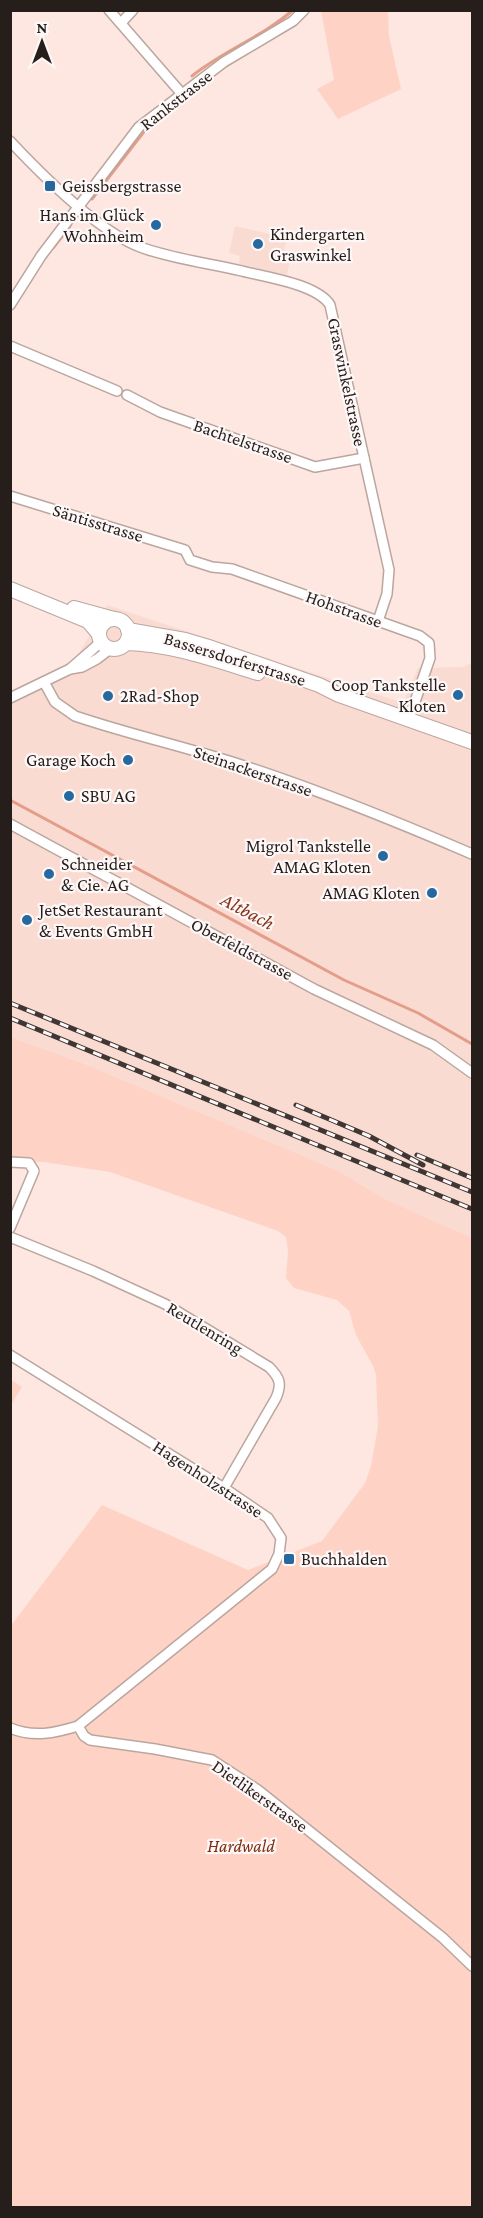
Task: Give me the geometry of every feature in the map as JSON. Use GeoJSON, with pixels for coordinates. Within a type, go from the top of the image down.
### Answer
{"type":"FeatureCollection","features":[{"type":"Feature","properties":{"kind":"main road"},"geometry":{"type":"LineString","coordinates":[[10,589],[122,621],[127,637],[119,648],[103,641],[88,621],[37,598]]}},
{"type":"Feature","properties":{"kind":"main road"},"geometry":{"type":"LineString","coordinates":[[103,641],[104,623],[114,619]]}},
{"type":"Feature","properties":{"kind":"main road","name":"Bassersdorferstrasse"},"geometry":{"type":"LineString","coordinates":[[127,637],[314,691],[339,695],[472,742]]}},
{"type":"Feature","properties":{"kind":"street"},"geometry":{"type":"LineString","coordinates":[[109,10],[182,94]]}},
{"type":"Feature","properties":{"kind":"street"},"geometry":{"type":"LineString","coordinates":[[121,23],[134,10]]}},
{"type":"Feature","properties":{"kind":"street","name":"Rankstrasse"},"geometry":{"type":"LineString","coordinates":[[10,305],[41,255],[139,126],[224,62],[293,21],[304,10]]}},
{"type":"Feature","properties":{"kind":"street"},"geometry":{"type":"LineString","coordinates":[[10,141],[37,169],[79,206]]}},
{"type":"Feature","properties":{"kind":"street","name":"Graswinkelstrasse"},"geometry":{"type":"LineString","coordinates":[[79,206],[102,225],[139,246],[314,291],[324,296],[330,304],[389,576],[387,594],[378,621]]}},
{"type":"Feature","properties":{"kind":"street"},"geometry":{"type":"LineString","coordinates":[[10,346],[117,391]]}},
{"type":"Feature","properties":{"kind":"street","name":"Bachtelstrasse"},"geometry":{"type":"LineString","coordinates":[[127,395],[160,412],[315,467],[364,458]]}},
{"type":"Feature","properties":{"kind":"street","name":"Säntisstrasse"},"geometry":{"type":"LineString","coordinates":[[10,496],[185,550]]}},
{"type":"Feature","properties":{"kind":"street","name":"Hohstrasse"},"geometry":{"type":"LineString","coordinates":[[185,550],[190,560],[212,567],[232,569],[426,639],[430,648],[430,658],[409,719]]}},
{"type":"Feature","properties":{"kind":"street"},"geometry":{"type":"LineString","coordinates":[[10,698],[70,669],[103,641]]}},
{"type":"Feature","properties":{"kind":"street","name":"Steinackerstrasse"},"geometry":{"type":"LineString","coordinates":[[44,682],[55,702],[75,716],[232,762],[396,822],[472,855]]}},
{"type":"Feature","properties":{"kind":"street","name":"Oberfeldstrasse"},"geometry":{"type":"LineString","coordinates":[[10,824],[314,989],[433,1045],[472,1073]]}},
{"type":"Feature","properties":{"kind":"street"},"geometry":{"type":"LineString","coordinates":[[10,1162],[29,1163],[34,1172],[10,1228]]}},
{"type":"Feature","properties":{"kind":"street","name":"Reutlenring"},"geometry":{"type":"LineString","coordinates":[[10,1237],[165,1304],[269,1367],[279,1377],[280,1387],[276,1398],[224,1488]]}},
{"type":"Feature","properties":{"kind":"street","name":"Hagenholzstrasse"},"geometry":{"type":"LineString","coordinates":[[10,1356],[224,1488],[268,1518],[276,1527],[281,1538],[279,1554],[272,1569],[78,1726]]}},
{"type":"Feature","properties":{"kind":"street"},"geometry":{"type":"LineString","coordinates":[[10,1728],[33,1735],[54,1733],[78,1726]]}},
{"type":"Feature","properties":{"kind":"street","name":"Dietlikerstrasse"},"geometry":{"type":"LineString","coordinates":[[78,1726],[84,1736],[90,1740],[212,1760],[275,1804],[443,1938],[472,1966]]}},
{"type":"Feature","properties":{"kind":"shaded area","name":"Kindergarten Graswinkel"},"geometry":{"type":"Polygon","coordinates":[[[235,226],[287,238],[284,250],[290,252],[291,255],[287,275],[239,264],[240,256],[229,253],[235,226]]]}},
{"type":"Feature","properties":{"kind":"shaded area"},"geometry":{"type":"Polygon","coordinates":[[[107,605],[403,703],[418,668],[463,667],[472,663],[472,1238],[383,1198],[339,1171],[85,1064],[11,1037],[11,698],[70,669],[107,605]]]}},
{"type":"Feature","properties":{"kind":"green space"},"geometry":{"type":"Polygon","coordinates":[[[321,11],[388,11],[389,36],[401,89],[338,119],[317,89],[334,80],[321,11]]]}},
{"type":"Feature","properties":{"kind":"green space","name":"Hardwald"},"geometry":{"type":"Polygon","coordinates":[[[11,1037],[85,1064],[339,1171],[383,1198],[472,1238],[472,2207],[11,2207],[10,1627],[102,1505],[248,1570],[322,1541],[365,1483],[371,1466],[378,1426],[376,1375],[356,1335],[349,1311],[337,1300],[294,1288],[286,1278],[288,1251],[286,1237],[278,1231],[110,1172],[44,1162],[11,1162],[11,1037]]]}},
{"type":"Feature","properties":{"kind":"green space"},"geometry":{"type":"Polygon","coordinates":[[[10,1379],[22,1387],[11,1405],[10,1405],[10,1379]]]}},
{"type":"Feature","properties":{"kind":"waterway"},"geometry":{"type":"LineString","coordinates":[[192,76],[281,20],[293,10]]}},
{"type":"Feature","properties":{"kind":"waterway"},"geometry":{"type":"LineString","coordinates":[[92,199],[146,129]]}},
{"type":"Feature","properties":{"kind":"waterway"},"geometry":{"type":"LineString","coordinates":[[53,248],[70,226]]}},
{"type":"Feature","properties":{"kind":"waterway","name":"Altbach"},"geometry":{"type":"LineString","coordinates":[[10,800],[344,980],[418,1013],[472,1044]]}},
{"type":"Feature","properties":{"kind":"railway"},"geometry":{"type":"LineString","coordinates":[[10,1003],[472,1192]]}},
{"type":"Feature","properties":{"kind":"railway"},"geometry":{"type":"LineString","coordinates":[[10,1018],[472,1209]]}},
{"type":"Feature","properties":{"kind":"railway"},"geometry":{"type":"LineString","coordinates":[[296,1105],[369,1136],[423,1165]]}},
{"type":"Feature","properties":{"kind":"railway"},"geometry":{"type":"LineString","coordinates":[[417,1155],[472,1178]]}},
{"type":"Feature","properties":{"kind":"place","name":"Geissbergstrasse"},"geometry":{"type":"Point","coordinates":[50,186]}},
{"type":"Feature","properties":{"kind":"place","name":"Hans im Glück Wohnheim"},"geometry":{"type":"Point","coordinates":[156,225]}},
{"type":"Feature","properties":{"kind":"place","name":"Kindergarten Graswinkel"},"geometry":{"type":"Point","coordinates":[258,244]}},
{"type":"Feature","properties":{"kind":"place","name":"Coop Tankstelle Kloten"},"geometry":{"type":"Point","coordinates":[458,695]}},
{"type":"Feature","properties":{"kind":"place","name":"2Rad-Shop"},"geometry":{"type":"Point","coordinates":[108,696]}},
{"type":"Feature","properties":{"kind":"place","name":"Garage Koch"},"geometry":{"type":"Point","coordinates":[128,760]}},
{"type":"Feature","properties":{"kind":"place","name":"SBU AG"},"geometry":{"type":"Point","coordinates":[69,796]}},
{"type":"Feature","properties":{"kind":"place","name":"Migrol Tankstelle AMAG Kloten"},"geometry":{"type":"Point","coordinates":[383,856]}},
{"type":"Feature","properties":{"kind":"place","name":"Schneider & Cie. AG"},"geometry":{"type":"Point","coordinates":[49,874]}},
{"type":"Feature","properties":{"kind":"place","name":"AMAG Kloten"},"geometry":{"type":"Point","coordinates":[432,893]}},
{"type":"Feature","properties":{"kind":"place","name":"JetSet Restaurant & Events GmbH"},"geometry":{"type":"Point","coordinates":[27,920]}},
{"type":"Feature","properties":{"kind":"place","name":"Buchhalden"},"geometry":{"type":"Point","coordinates":[289,1559]}}]}
